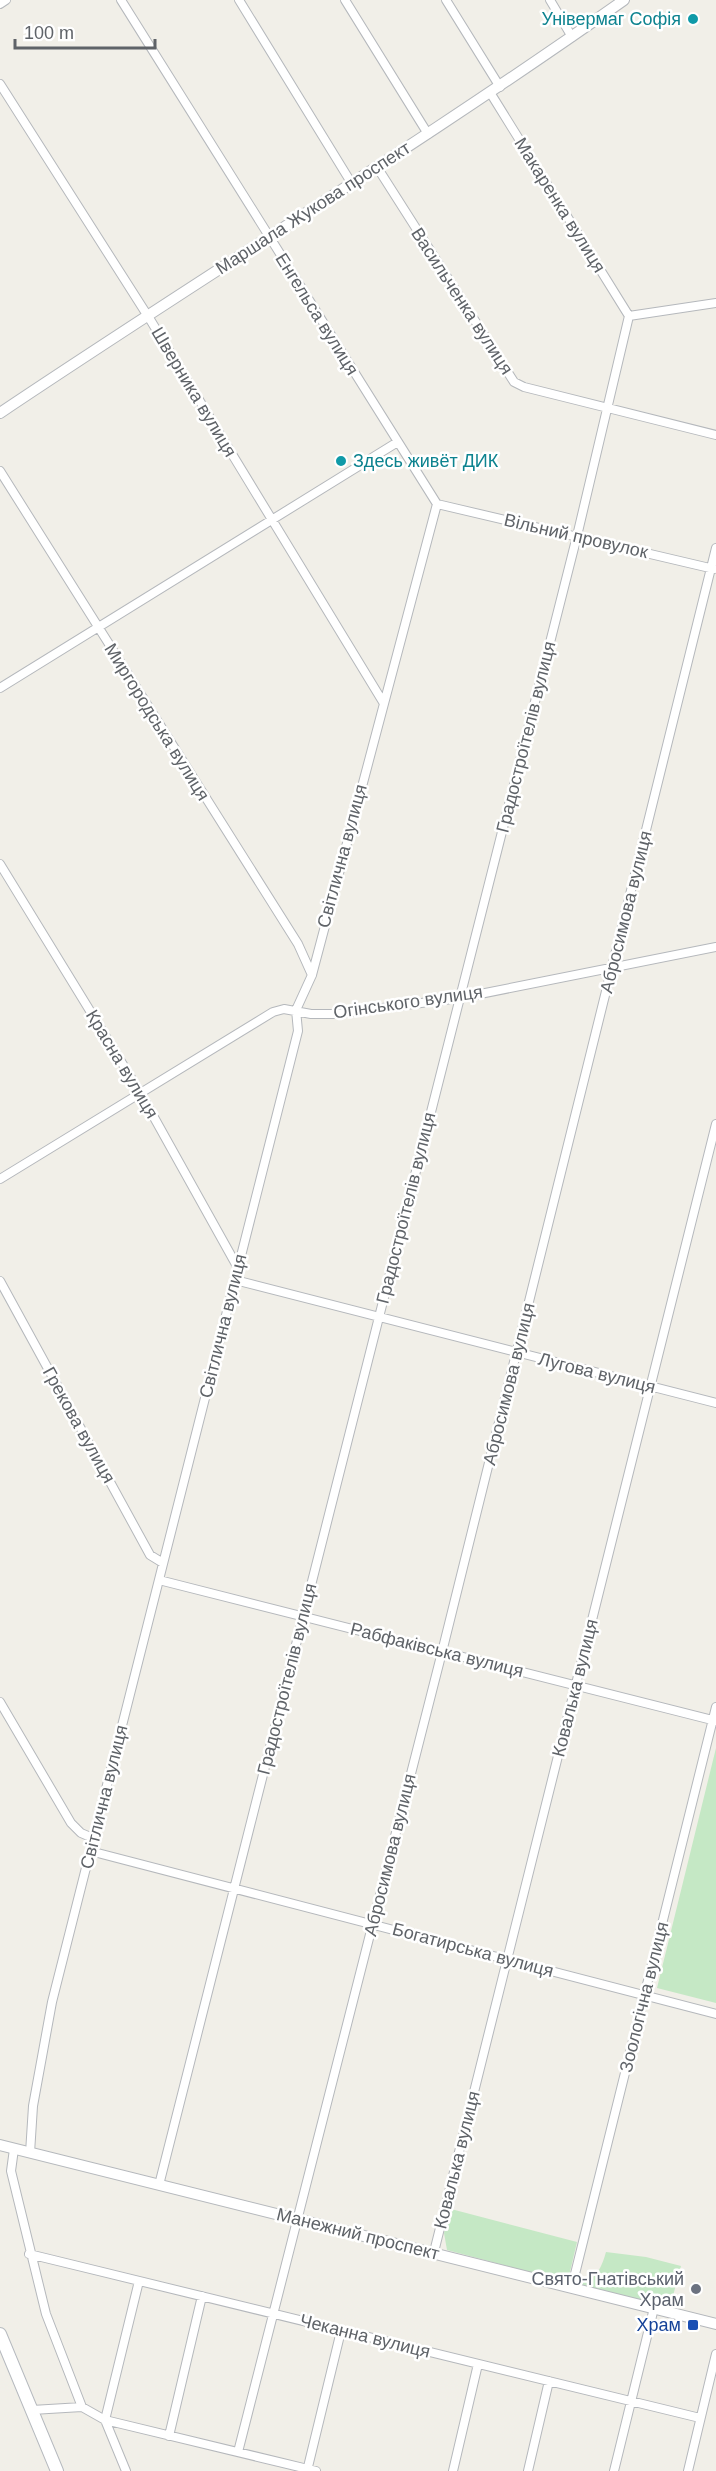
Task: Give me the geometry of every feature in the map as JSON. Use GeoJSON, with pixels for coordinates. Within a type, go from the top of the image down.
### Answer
{"type":"FeatureCollection","features":[{"type":"Feature","properties":{"kind":"main road"},"geometry":{"type":"LineString","coordinates":[[0,2334],[57,2471]]}},
{"type":"Feature","properties":{"kind":"street"},"geometry":{"type":"LineString","coordinates":[[0,4],[6,0]]}},
{"type":"Feature","properties":{"kind":"street","name":"Енгельса вулиця"},"geometry":{"type":"LineString","coordinates":[[121,0],[396,443],[437,504]]}},
{"type":"Feature","properties":{"kind":"street"},"geometry":{"type":"LineString","coordinates":[[239,0],[351,184]]}},
{"type":"Feature","properties":{"kind":"street"},"geometry":{"type":"LineString","coordinates":[[345,0],[428,134]]}},
{"type":"Feature","properties":{"kind":"street","name":"Макаренка вулиця"},"geometry":{"type":"LineString","coordinates":[[446,0],[495,91],[629,316]]}},
{"type":"Feature","properties":{"kind":"street"},"geometry":{"type":"LineString","coordinates":[[550,0],[572,37]]}},
{"type":"Feature","properties":{"kind":"street","name":"Маршала Жукова проспект"},"geometry":{"type":"LineString","coordinates":[[0,413],[147,314],[495,91],[624,0]]}},
{"type":"Feature","properties":{"kind":"street","name":"Шверника вулиця"},"geometry":{"type":"LineString","coordinates":[[0,84],[147,314],[383,702]]}},
{"type":"Feature","properties":{"kind":"street","name":"Васильченка вулиця"},"geometry":{"type":"LineString","coordinates":[[377,167],[514,382],[524,387],[716,435]]}},
{"type":"Feature","properties":{"kind":"street"},"geometry":{"type":"LineString","coordinates":[[629,316],[716,303]]}},
{"type":"Feature","properties":{"kind":"street","name":"Градостроїтелiв вулиця"},"geometry":{"type":"LineString","coordinates":[[159,2185],[577,536],[629,316]]}},
{"type":"Feature","properties":{"kind":"street"},"geometry":{"type":"LineString","coordinates":[[0,688],[96,626],[396,443]]}},
{"type":"Feature","properties":{"kind":"street","name":"Миргородська вулиця"},"geometry":{"type":"LineString","coordinates":[[0,471],[298,944],[312,975]]}},
{"type":"Feature","properties":{"kind":"street","name":"Вільний провулок"},"geometry":{"type":"LineString","coordinates":[[437,504],[713,569]]}},
{"type":"Feature","properties":{"kind":"street","name":"Світлична вулиця"},"geometry":{"type":"LineString","coordinates":[[30,2153],[33,2106],[52,2002],[298,1031],[296,1010],[312,975],[437,504]]}},
{"type":"Feature","properties":{"kind":"street","name":"Абросимова вулиця"},"geometry":{"type":"LineString","coordinates":[[238,2452],[442,1652],[713,569],[716,548]]}},
{"type":"Feature","properties":{"kind":"street","name":"Красна вулиця"},"geometry":{"type":"LineString","coordinates":[[0,864],[141,1094],[238,1268]]}},
{"type":"Feature","properties":{"kind":"street","name":"Огінського вулиця"},"geometry":{"type":"LineString","coordinates":[[0,1179],[273,1012],[296,1010],[311,1014],[336,1014],[460,998],[716,947]]}},
{"type":"Feature","properties":{"kind":"street","name":"Ковалька вулиця"},"geometry":{"type":"LineString","coordinates":[[434,2253],[716,1124]]}},
{"type":"Feature","properties":{"kind":"street","name":"Лугова вулиця"},"geometry":{"type":"LineString","coordinates":[[235,1280],[716,1403]]}},
{"type":"Feature","properties":{"kind":"street","name":"Грекова вулиця"},"geometry":{"type":"LineString","coordinates":[[0,1281],[150,1556],[163,1563]]}},
{"type":"Feature","properties":{"kind":"street","name":"Рабфаківська вулиця"},"geometry":{"type":"LineString","coordinates":[[159,1580],[714,1720]]}},
{"type":"Feature","properties":{"kind":"street"},"geometry":{"type":"LineString","coordinates":[[0,1702],[70,1823],[81,1833],[93,1838]]}},
{"type":"Feature","properties":{"kind":"street","name":"Зоологічна вулиця"},"geometry":{"type":"LineString","coordinates":[[572,2286],[716,1707]]}},
{"type":"Feature","properties":{"kind":"street","name":"Богатирська вулиця"},"geometry":{"type":"LineString","coordinates":[[90,1851],[716,2014]]}},
{"type":"Feature","properties":{"kind":"street","name":"Манежний проспект"},"geometry":{"type":"LineString","coordinates":[[0,2145],[572,2286],[716,2324]]}},
{"type":"Feature","properties":{"kind":"street"},"geometry":{"type":"LineString","coordinates":[[14,2149],[10,2171],[29,2254],[46,2314],[82,2407]]}},
{"type":"Feature","properties":{"kind":"street","name":"Чеканна вулиця"},"geometry":{"type":"LineString","coordinates":[[29,2254],[700,2418]]}},
{"type":"Feature","properties":{"kind":"street"},"geometry":{"type":"LineString","coordinates":[[126,2471],[105,2420],[139,2281]]}},
{"type":"Feature","properties":{"kind":"street"},"geometry":{"type":"LineString","coordinates":[[169,2436],[202,2296]]}},
{"type":"Feature","properties":{"kind":"street"},"geometry":{"type":"LineString","coordinates":[[614,2471],[654,2308]]}},
{"type":"Feature","properties":{"kind":"street"},"geometry":{"type":"LineString","coordinates":[[32,2410],[82,2407],[105,2420],[310,2470],[341,2331]]}},
{"type":"Feature","properties":{"kind":"street"},"geometry":{"type":"LineString","coordinates":[[688,2471],[716,2354]]}},
{"type":"Feature","properties":{"kind":"street"},"geometry":{"type":"LineString","coordinates":[[453,2471],[478,2364]]}},
{"type":"Feature","properties":{"kind":"street"},"geometry":{"type":"LineString","coordinates":[[528,2471],[549,2381]]}},
{"type":"Feature","properties":{"kind":"green space"},"geometry":{"type":"Polygon","coordinates":[[[716,1748],[716,2003],[657,1988],[716,1748]]]}},
{"type":"Feature","properties":{"kind":"green space"},"geometry":{"type":"Polygon","coordinates":[[[451,2209],[577,2242],[569,2276],[560,2280],[447,2250],[444,2233],[451,2209]]]}},
{"type":"Feature","properties":{"kind":"green space"},"geometry":{"type":"Polygon","coordinates":[[[606,2252],[646,2257],[681,2266],[670,2307],[579,2285],[580,2281],[590,2279],[598,2272],[606,2252]]]}},
{"type":"Feature","properties":{"kind":"place","name":"Універмаг Софія"},"geometry":{"type":"Point","coordinates":[693,19]}},
{"type":"Feature","properties":{"kind":"place","name":"Здесь живёт ДИК"},"geometry":{"type":"Point","coordinates":[341,461]}},
{"type":"Feature","properties":{"kind":"place","name":"Свято-Гнатівський Храм"},"geometry":{"type":"Point","coordinates":[696,2289]}},
{"type":"Feature","properties":{"kind":"place","name":"Храм"},"geometry":{"type":"Point","coordinates":[693,2325]}}]}
